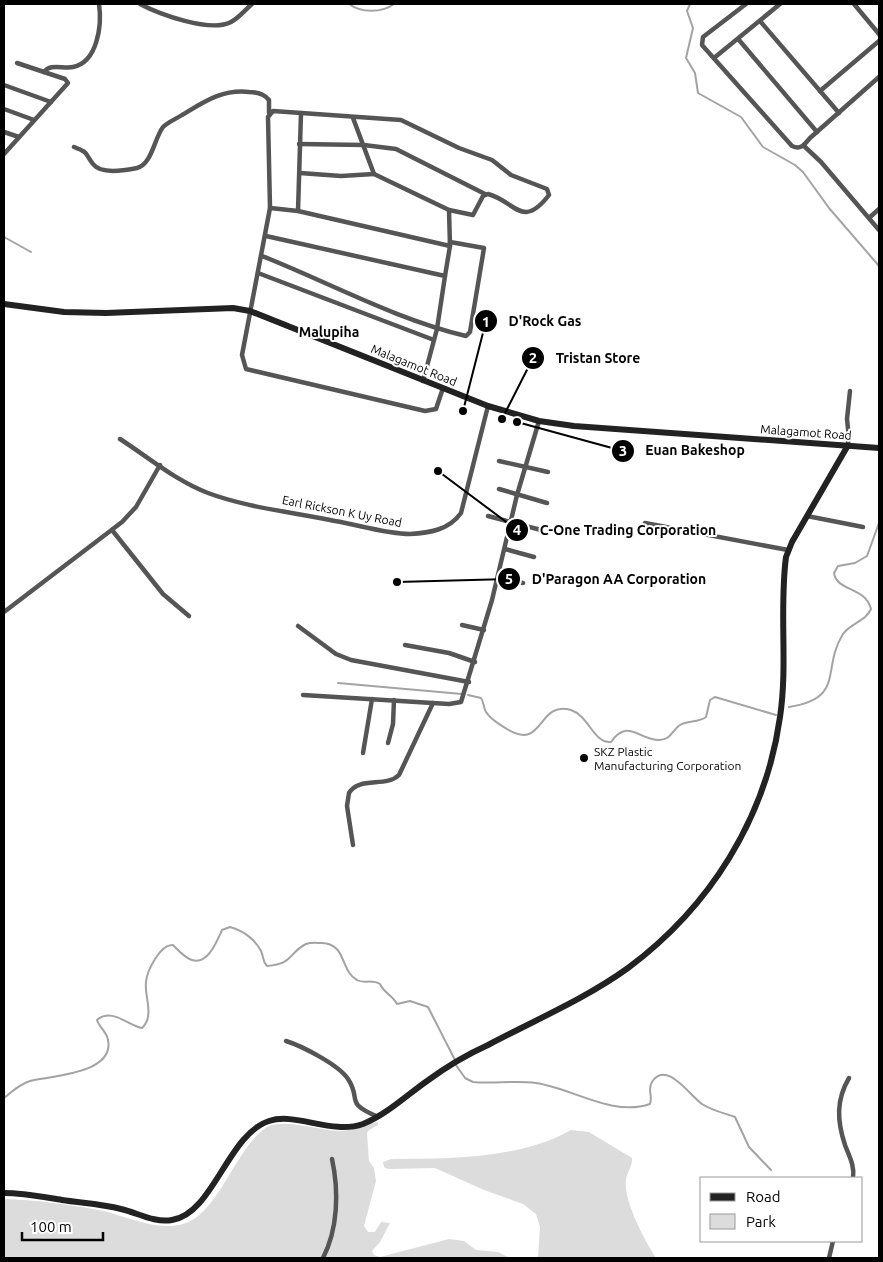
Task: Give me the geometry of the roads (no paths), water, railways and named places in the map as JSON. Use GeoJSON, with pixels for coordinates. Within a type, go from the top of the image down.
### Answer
{"type":"FeatureCollection","features":[{"type":"Feature","properties":{"kind":"street"},"geometry":{"type":"LineString","coordinates":[[44,72],[48,68],[79,65],[90,54],[98,30],[99,4]]}},
{"type":"Feature","properties":{"kind":"street"},"geometry":{"type":"LineString","coordinates":[[140,4],[161,14],[181,20],[223,24],[233,21],[252,4]]}},
{"type":"Feature","properties":{"kind":"street"},"geometry":{"type":"LineString","coordinates":[[746,4],[704,37],[702,45],[788,144],[795,148],[804,146],[817,132],[877,79],[879,86]]}},
{"type":"Feature","properties":{"kind":"street"},"geometry":{"type":"LineString","coordinates":[[714,58],[739,40],[780,4]]}},
{"type":"Feature","properties":{"kind":"street"},"geometry":{"type":"LineString","coordinates":[[854,4],[879,34]]}},
{"type":"Feature","properties":{"kind":"street"},"geometry":{"type":"LineString","coordinates":[[760,21],[839,113]]}},
{"type":"Feature","properties":{"kind":"street"},"geometry":{"type":"LineString","coordinates":[[739,40],[817,132]]}},
{"type":"Feature","properties":{"kind":"street"},"geometry":{"type":"LineString","coordinates":[[820,91],[879,41]]}},
{"type":"Feature","properties":{"kind":"street"},"geometry":{"type":"LineString","coordinates":[[4,154],[67,84],[67,80],[17,63]]}},
{"type":"Feature","properties":{"kind":"street"},"geometry":{"type":"LineString","coordinates":[[4,85],[51,102]]}},
{"type":"Feature","properties":{"kind":"street"},"geometry":{"type":"LineString","coordinates":[[74,147],[88,154],[93,164],[103,170],[139,167],[147,161],[157,136],[166,124],[221,93],[242,91],[267,97],[271,105],[268,114],[270,208],[242,355],[246,369],[425,411],[436,409],[443,388]]}},
{"type":"Feature","properties":{"kind":"street"},"geometry":{"type":"LineString","coordinates":[[4,109],[34,120]]}},
{"type":"Feature","properties":{"kind":"street"},"geometry":{"type":"LineString","coordinates":[[268,114],[276,110],[353,118],[392,118],[406,122],[459,148],[492,160],[511,175],[546,189],[549,193],[535,207],[526,212],[517,211],[492,195],[486,194],[405,153],[386,147],[364,144],[299,144]]}},
{"type":"Feature","properties":{"kind":"street"},"geometry":{"type":"LineString","coordinates":[[298,211],[301,113]]}},
{"type":"Feature","properties":{"kind":"street"},"geometry":{"type":"LineString","coordinates":[[353,118],[374,174]]}},
{"type":"Feature","properties":{"kind":"street"},"geometry":{"type":"LineString","coordinates":[[4,132],[19,137]]}},
{"type":"Feature","properties":{"kind":"street"},"geometry":{"type":"LineString","coordinates":[[804,146],[821,162],[879,230]]}},
{"type":"Feature","properties":{"kind":"street"},"geometry":{"type":"LineString","coordinates":[[300,173],[341,176],[374,174],[449,210],[473,215],[486,194]]}},
{"type":"Feature","properties":{"kind":"street"},"geometry":{"type":"LineString","coordinates":[[262,256],[350,295],[437,329],[466,336],[469,334],[484,249],[450,244],[298,211],[270,208]]}},
{"type":"Feature","properties":{"kind":"street"},"geometry":{"type":"LineString","coordinates":[[869,218],[879,209]]}},
{"type":"Feature","properties":{"kind":"street"},"geometry":{"type":"LineString","coordinates":[[424,380],[437,329],[450,244],[449,210]]}},
{"type":"Feature","properties":{"kind":"street"},"geometry":{"type":"LineString","coordinates":[[266,236],[445,276]]}},
{"type":"Feature","properties":{"kind":"street"},"geometry":{"type":"LineString","coordinates":[[258,274],[434,340]]}},
{"type":"Feature","properties":{"kind":"street","name":"Malagamot Road"},"geometry":{"type":"LineString","coordinates":[[4,304],[75,312],[106,313],[233,308],[250,311],[488,406],[539,421],[574,426],[879,448]]}},
{"type":"Feature","properties":{"kind":"street"},"geometry":{"type":"LineString","coordinates":[[4,1193],[108,1206],[154,1220],[170,1221],[179,1219],[196,1207],[235,1151],[266,1122],[279,1120],[346,1127],[365,1123],[447,1066],[598,987],[628,968],[676,927],[708,888],[756,810],[777,735],[784,671],[784,576],[788,550],[847,446],[850,391]]}},
{"type":"Feature","properties":{"kind":"street","name":"Earl Rickson K Uy Road"},"geometry":{"type":"LineString","coordinates":[[120,439],[207,493],[233,500],[399,533],[431,532],[450,525],[461,513],[488,406]]}},
{"type":"Feature","properties":{"kind":"street"},"geometry":{"type":"LineString","coordinates":[[303,695],[433,703],[461,702],[469,682],[484,630],[517,494],[539,421]]}},
{"type":"Feature","properties":{"kind":"street"},"geometry":{"type":"LineString","coordinates":[[498,460],[548,472]]}},
{"type":"Feature","properties":{"kind":"street"},"geometry":{"type":"LineString","coordinates":[[4,612],[112,530],[136,507],[160,465]]}},
{"type":"Feature","properties":{"kind":"street"},"geometry":{"type":"LineString","coordinates":[[499,489],[547,503]]}},
{"type":"Feature","properties":{"kind":"street"},"geometry":{"type":"LineString","coordinates":[[488,516],[541,530]]}},
{"type":"Feature","properties":{"kind":"street"},"geometry":{"type":"LineString","coordinates":[[807,516],[862,527]]}},
{"type":"Feature","properties":{"kind":"street"},"geometry":{"type":"LineString","coordinates":[[645,523],[788,550]]}},
{"type":"Feature","properties":{"kind":"street"},"geometry":{"type":"LineString","coordinates":[[112,530],[163,594],[189,616]]}},
{"type":"Feature","properties":{"kind":"street"},"geometry":{"type":"LineString","coordinates":[[505,549],[534,557]]}},
{"type":"Feature","properties":{"kind":"street"},"geometry":{"type":"LineString","coordinates":[[498,577],[523,583]]}},
{"type":"Feature","properties":{"kind":"street"},"geometry":{"type":"LineString","coordinates":[[462,624],[484,630]]}},
{"type":"Feature","properties":{"kind":"street"},"geometry":{"type":"LineString","coordinates":[[298,626],[336,654],[351,660],[469,682]]}},
{"type":"Feature","properties":{"kind":"street"},"geometry":{"type":"LineString","coordinates":[[405,645],[449,653],[475,662]]}},
{"type":"Feature","properties":{"kind":"street"},"geometry":{"type":"LineString","coordinates":[[364,753],[372,699]]}},
{"type":"Feature","properties":{"kind":"street"},"geometry":{"type":"LineString","coordinates":[[388,743],[393,724],[394,700]]}},
{"type":"Feature","properties":{"kind":"street"},"geometry":{"type":"LineString","coordinates":[[353,844],[347,806],[349,793],[360,785],[391,781],[399,775],[433,703]]}},
{"type":"Feature","properties":{"kind":"street"},"geometry":{"type":"LineString","coordinates":[[286,1041],[309,1049],[345,1075],[351,1085],[355,1102],[359,1107],[376,1116]]}},
{"type":"Feature","properties":{"kind":"street"},"geometry":{"type":"LineString","coordinates":[[849,1078],[840,1097],[839,1117],[845,1144],[853,1165],[853,1177]]}},
{"type":"Feature","properties":{"kind":"street"},"geometry":{"type":"LineString","coordinates":[[323,1258],[330,1239],[336,1202],[337,1187],[332,1160]]}},
{"type":"Feature","properties":{"kind":"street"},"geometry":{"type":"LineString","coordinates":[[829,1258],[833,1242]]}},
{"type":"Feature","properties":{"kind":"waterway"},"geometry":{"type":"LineString","coordinates":[[349,4],[359,9],[372,11],[384,9],[394,4]]}},
{"type":"Feature","properties":{"kind":"waterway"},"geometry":{"type":"LineString","coordinates":[[690,4],[687,11],[693,28],[686,58],[695,73],[698,93],[741,117],[763,147],[795,165],[803,172],[829,208],[879,266]]}},
{"type":"Feature","properties":{"kind":"waterway"},"geometry":{"type":"LineString","coordinates":[[4,237],[31,252]]}},
{"type":"Feature","properties":{"kind":"waterway"},"geometry":{"type":"LineString","coordinates":[[789,707],[807,703],[818,697],[825,689],[829,680],[833,659],[843,634],[866,616],[871,609],[863,596],[845,587],[836,579],[834,573],[838,566],[855,563],[867,556],[879,523]]}},
{"type":"Feature","properties":{"kind":"waterway"},"geometry":{"type":"LineString","coordinates":[[338,683],[462,694]]}},
{"type":"Feature","properties":{"kind":"waterway"},"geometry":{"type":"LineString","coordinates":[[468,695],[481,698],[485,710],[495,722],[519,734],[528,734],[535,730],[552,712],[560,709],[571,710],[577,713],[600,739],[611,742],[617,735],[628,731],[652,739],[663,740],[669,737],[680,725],[706,717],[710,700],[715,697],[776,715]]}},
{"type":"Feature","properties":{"kind":"waterway"},"geometry":{"type":"LineString","coordinates":[[4,1098],[26,1082],[79,1071],[92,1067],[102,1060],[107,1051],[108,1040],[97,1020],[108,1015],[114,1016],[142,1028],[148,1018],[147,977],[159,953],[168,946],[173,945],[189,959],[198,961],[207,956],[211,951],[222,930],[230,927],[239,930],[252,939],[261,951],[267,966],[286,961],[300,947],[306,944],[322,943],[336,948],[348,971],[357,980],[380,984],[397,1004],[410,1001],[428,1007],[455,1060]]}},
{"type":"Feature","properties":{"kind":"waterway"},"geometry":{"type":"LineString","coordinates":[[456,1065],[465,1078],[473,1082],[536,1083],[621,1107],[636,1107],[650,1104],[650,1087],[652,1082],[658,1076],[671,1077],[702,1104],[735,1117],[749,1147],[771,1170]]}},
{"type":"Feature","properties":{"kind":"place","name":"D'Rock Gas"},"geometry":{"type":"Point","coordinates":[463,411]}},
{"type":"Feature","properties":{"kind":"place","name":"Tristan Store"},"geometry":{"type":"Point","coordinates":[502,419]}},
{"type":"Feature","properties":{"kind":"place","name":"Euan Bakeshop"},"geometry":{"type":"Point","coordinates":[517,422]}},
{"type":"Feature","properties":{"kind":"place","name":"C-One Trading Corporation"},"geometry":{"type":"Point","coordinates":[438,471]}},
{"type":"Feature","properties":{"kind":"place","name":"D'Paragon AA Corporation"},"geometry":{"type":"Point","coordinates":[397,582]}},
{"type":"Feature","properties":{"kind":"place","name":"SKZ Plastic Manufacturing Corporation"},"geometry":{"type":"Point","coordinates":[584,758]}},
{"type":"Feature","properties":{"kind":"district","name":"Malupiha"},"geometry":{"type":"Point","coordinates":[329,332]}}]}
